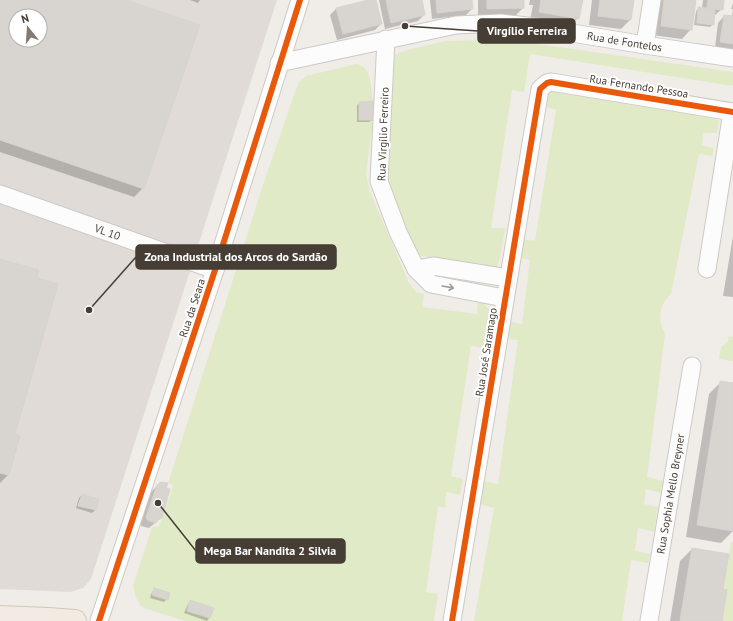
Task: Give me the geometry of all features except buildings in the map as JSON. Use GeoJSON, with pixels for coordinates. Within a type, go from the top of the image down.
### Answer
{"type":"FeatureCollection","features":[{"type":"Feature","properties":{"kind":"main road"},"geometry":{"type":"LineString","coordinates":[[0,617],[48,618],[75,621]]}},
{"type":"Feature","properties":{"kind":"street","name":"Rua da Seara"},"geometry":{"type":"LineString","coordinates":[[99,621],[215,270],[300,0]]}},
{"type":"Feature","properties":{"kind":"street"},"geometry":{"type":"LineString","coordinates":[[645,45],[652,0]]}},
{"type":"Feature","properties":{"kind":"street","name":"Rua de Fontelos"},"geometry":{"type":"LineString","coordinates":[[279,63],[456,25],[501,23],[536,27],[733,58]]}},
{"type":"Feature","properties":{"kind":"street","name":"Rua Virgílio Ferreiro"},"geometry":{"type":"LineString","coordinates":[[386,39],[379,181],[398,232],[416,269],[431,284],[504,298]]}},
{"type":"Feature","properties":{"kind":"street","name":"Rua Fernando Pessoa"},"geometry":{"type":"LineString","coordinates":[[542,86],[551,82],[733,112]]}},
{"type":"Feature","properties":{"kind":"street","name":"Rua José Saramago"},"geometry":{"type":"LineString","coordinates":[[452,621],[538,92],[542,86]]}},
{"type":"Feature","properties":{"kind":"street"},"geometry":{"type":"LineString","coordinates":[[707,268],[733,112]]}},
{"type":"Feature","properties":{"kind":"street","name":"VL 10"},"geometry":{"type":"LineString","coordinates":[[0,194],[215,270]]}},
{"type":"Feature","properties":{"kind":"street"},"geometry":{"type":"LineString","coordinates":[[416,269],[433,266],[508,278]]}},
{"type":"Feature","properties":{"kind":"street","name":"Rua Sophia Mello Breyner"},"geometry":{"type":"LineString","coordinates":[[649,621],[692,366]]}},
{"type":"Feature","properties":{"kind":"shaded area"},"geometry":{"type":"Polygon","coordinates":[[[0,0],[277,0],[91,579],[83,588],[71,592],[0,589],[0,0]]]}},
{"type":"Feature","properties":{"kind":"green space"},"geometry":{"type":"Polygon","coordinates":[[[490,40],[524,42],[733,72],[733,86],[530,54],[524,92],[512,90],[491,228],[505,228],[497,267],[486,268],[417,255],[384,178],[393,55],[411,49],[446,41],[490,40]]]}},
{"type":"Feature","properties":{"kind":"green space"},"geometry":{"type":"Polygon","coordinates":[[[356,64],[365,69],[368,73],[373,101],[359,102],[359,120],[373,120],[366,174],[370,192],[409,283],[416,292],[424,294],[422,307],[477,314],[478,303],[483,303],[489,309],[485,348],[471,346],[451,476],[463,479],[460,495],[446,492],[445,508],[438,506],[426,592],[438,594],[434,621],[185,621],[144,608],[136,598],[133,586],[152,527],[159,526],[172,490],[173,485],[168,483],[263,185],[295,92],[299,82],[306,76],[356,64]]]}},
{"type":"Feature","properties":{"kind":"green space"},"geometry":{"type":"Polygon","coordinates":[[[544,88],[714,117],[719,121],[717,133],[703,133],[702,145],[713,148],[713,156],[699,154],[671,294],[664,302],[660,312],[662,329],[665,334],[647,477],[663,481],[661,493],[646,489],[644,504],[658,507],[654,532],[638,528],[635,551],[650,554],[648,563],[631,560],[622,621],[474,621],[494,508],[479,504],[482,481],[498,484],[518,340],[504,339],[507,321],[522,324],[530,260],[517,257],[520,239],[535,241],[556,110],[542,105],[544,88]]]}},
{"type":"Feature","properties":{"kind":"green space"},"geometry":{"type":"Polygon","coordinates":[[[729,336],[733,337],[733,361],[719,359],[721,347],[728,341],[729,336]]]}},
{"type":"Feature","properties":{"kind":"green space"},"geometry":{"type":"Polygon","coordinates":[[[731,542],[733,542],[733,621],[718,621],[731,542]]]}},
{"type":"Feature","properties":{"kind":"cycle path"},"geometry":{"type":"LineString","coordinates":[[99,621],[215,270],[300,0]]}},
{"type":"Feature","properties":{"kind":"cycle path"},"geometry":{"type":"LineString","coordinates":[[452,621],[540,89],[547,83],[551,82],[733,112]]}},
{"type":"Feature","properties":{"kind":"place","name":"Virgílio Ferreira"},"geometry":{"type":"Point","coordinates":[405,26]}},
{"type":"Feature","properties":{"kind":"place","name":"Zona Industrial dos Arcos do Sardão"},"geometry":{"type":"Point","coordinates":[89,310]}},
{"type":"Feature","properties":{"kind":"place","name":"Mega Bar Nandita 2 Silvia"},"geometry":{"type":"Point","coordinates":[158,503]}}]}
